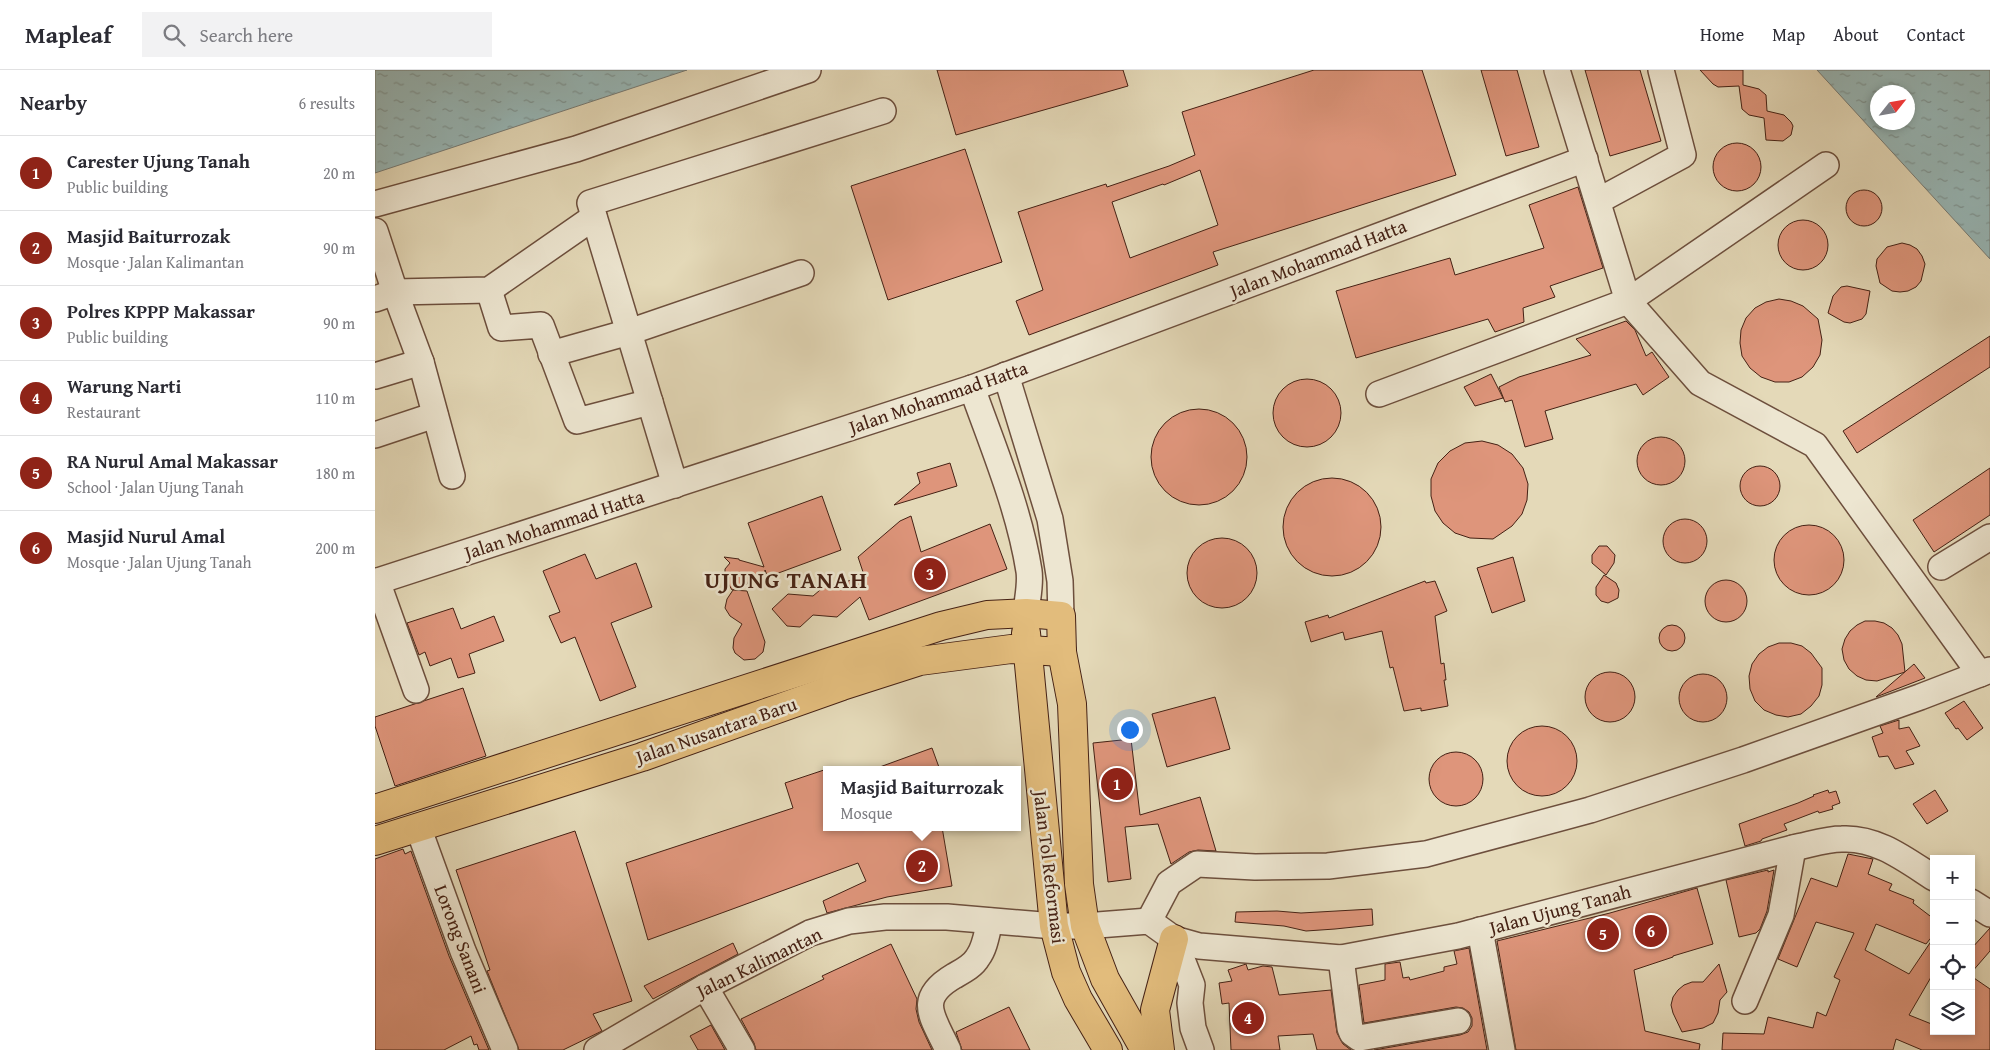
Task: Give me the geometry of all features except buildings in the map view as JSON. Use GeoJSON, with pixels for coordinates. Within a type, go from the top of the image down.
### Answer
{"type":"FeatureCollection","features":[{"type":"Feature","properties":{"kind":"highway","name":"Jalan Nusantara Baru"},"geometry":{"type":"LineString","coordinates":[[375,809],[941,626],[987,616],[1026,613],[1061,616]]}},
{"type":"Feature","properties":{"kind":"highway","name":"Jalan Tol Reformasi"},"geometry":{"type":"LineString","coordinates":[[1026,613],[1027,650],[1054,926],[1066,972],[1108,1050]]}},
{"type":"Feature","properties":{"kind":"highway","name":"Jalan Tol Reformasi"},"geometry":{"type":"LineString","coordinates":[[1061,616],[1062,652],[1072,704],[1079,884],[1085,926],[1105,978],[1145,1050]]}},
{"type":"Feature","properties":{"kind":"highway","name":"Jalan Nusantara Baru"},"geometry":{"type":"LineString","coordinates":[[375,841],[673,746],[842,686],[919,662],[996,650],[1062,652]]}},
{"type":"Feature","properties":{"kind":"highway"},"geometry":{"type":"LineString","coordinates":[[663,715],[673,746]]}},
{"type":"Feature","properties":{"kind":"highway"},"geometry":{"type":"LineString","coordinates":[[1160,1050],[1155,1010],[1175,939]]}},
{"type":"Feature","properties":{"kind":"street"},"geometry":{"type":"LineString","coordinates":[[375,204],[576,149],[808,70]]}},
{"type":"Feature","properties":{"kind":"street"},"geometry":{"type":"LineString","coordinates":[[1149,921],[1169,883],[1197,864],[1255,867],[1328,866],[1426,854],[1590,810],[1752,757],[1985,672],[1815,445],[1699,383],[1629,300],[1557,70]]}},
{"type":"Feature","properties":{"kind":"street"},"geometry":{"type":"LineString","coordinates":[[1598,201],[1683,155],[1661,70]]}},
{"type":"Feature","properties":{"kind":"street"},"geometry":{"type":"LineString","coordinates":[[675,484],[590,203],[883,111]]}},
{"type":"Feature","properties":{"kind":"street","name":"Jalan Mohammad Hatta"},"geometry":{"type":"LineString","coordinates":[[376,582],[972,388],[1585,159]]}},
{"type":"Feature","properties":{"kind":"street"},"geometry":{"type":"LineString","coordinates":[[1379,394],[1629,300],[1826,165]]}},
{"type":"Feature","properties":{"kind":"street"},"geometry":{"type":"LineString","coordinates":[[385,296],[489,290],[594,217]]}},
{"type":"Feature","properties":{"kind":"street"},"geometry":{"type":"LineString","coordinates":[[375,231],[385,296],[421,362],[452,476]]}},
{"type":"Feature","properties":{"kind":"street"},"geometry":{"type":"LineString","coordinates":[[551,354],[629,332],[801,273]]}},
{"type":"Feature","properties":{"kind":"street"},"geometry":{"type":"LineString","coordinates":[[489,290],[501,328],[541,325],[577,421],[650,402]]}},
{"type":"Feature","properties":{"kind":"street"},"geometry":{"type":"LineString","coordinates":[[375,376],[421,362]]}},
{"type":"Feature","properties":{"kind":"street"},"geometry":{"type":"LineString","coordinates":[[1006,375],[1050,519],[1060,581],[1061,616]]}},
{"type":"Feature","properties":{"kind":"street"},"geometry":{"type":"LineString","coordinates":[[972,388],[1004,477],[1019,527],[1029,573],[1026,613]]}},
{"type":"Feature","properties":{"kind":"street"},"geometry":{"type":"LineString","coordinates":[[375,435],[435,415]]}},
{"type":"Feature","properties":{"kind":"street"},"geometry":{"type":"LineString","coordinates":[[1941,567],[1990,537]]}},
{"type":"Feature","properties":{"kind":"street"},"geometry":{"type":"LineString","coordinates":[[376,582],[416,690]]}},
{"type":"Feature","properties":{"kind":"street","name":"Lorong Sanani"},"geometry":{"type":"LineString","coordinates":[[418,827],[463,952],[505,1050]]}},
{"type":"Feature","properties":{"kind":"street","name":"Jalan Ujung Tanah"},"geometry":{"type":"LineString","coordinates":[[1149,921],[1175,939],[1199,946],[1341,958],[1458,936],[1793,848],[1842,839],[1859,840],[1876,845],[1899,855],[1930,875]]}},
{"type":"Feature","properties":{"kind":"street"},"geometry":{"type":"LineString","coordinates":[[1745,1001],[1781,914],[1793,848]]}},
{"type":"Feature","properties":{"kind":"street"},"geometry":{"type":"LineString","coordinates":[[1975,905],[1990,914]]}},
{"type":"Feature","properties":{"kind":"street","name":"Jalan Kalimantan"},"geometry":{"type":"LineString","coordinates":[[597,1050],[705,987],[810,933],[849,921],[885,917],[930,917],[1054,926],[1085,926],[1149,921]]}},
{"type":"Feature","properties":{"kind":"street"},"geometry":{"type":"LineString","coordinates":[[948,1050],[929,1010],[931,996],[940,984],[968,968],[979,957],[990,921]]}},
{"type":"Feature","properties":{"kind":"street"},"geometry":{"type":"LineString","coordinates":[[1480,930],[1502,1050]]}},
{"type":"Feature","properties":{"kind":"street"},"geometry":{"type":"LineString","coordinates":[[1175,939],[1193,984],[1190,1003],[1193,1028],[1201,1050]]}},
{"type":"Feature","properties":{"kind":"street"},"geometry":{"type":"LineString","coordinates":[[1341,958],[1350,1028],[1352,1033],[1359,1038],[1457,1021]]}},
{"type":"Feature","properties":{"kind":"street"},"geometry":{"type":"LineString","coordinates":[[705,987],[742,1050]]}},
{"type":"Feature","properties":{"kind":"water"},"geometry":{"type":"Polygon","coordinates":[[[375,70],[687,70],[375,173],[375,70]]]}},
{"type":"Feature","properties":{"kind":"water"},"geometry":{"type":"Polygon","coordinates":[[[1817,70],[1990,70],[1990,259],[1872,130],[1915,130],[1915,85],[1870,85],[1870,128],[1817,70]]]}},
{"type":"Feature","properties":{"kind":"place","name":"Polres KPPP Makassar"},"geometry":{"type":"Point","coordinates":[930,574]}},
{"type":"Feature","properties":{"kind":"place","name":"Carester Ujung Tanah"},"geometry":{"type":"Point","coordinates":[1117,784]}},
{"type":"Feature","properties":{"kind":"place","name":"Masjid Baiturrozak"},"geometry":{"type":"Point","coordinates":[922,866]}},
{"type":"Feature","properties":{"kind":"place","name":"Masjid Nurul Amal"},"geometry":{"type":"Point","coordinates":[1651,931]}},
{"type":"Feature","properties":{"kind":"place","name":"RA Nurul Amal Makassar"},"geometry":{"type":"Point","coordinates":[1603,934]}},
{"type":"Feature","properties":{"kind":"place","name":"Warung Narti"},"geometry":{"type":"Point","coordinates":[1248,1018]}},
{"type":"Feature","properties":{"kind":"district","name":"UJUNG TANAH"},"geometry":{"type":"Point","coordinates":[786,579]}}]}
